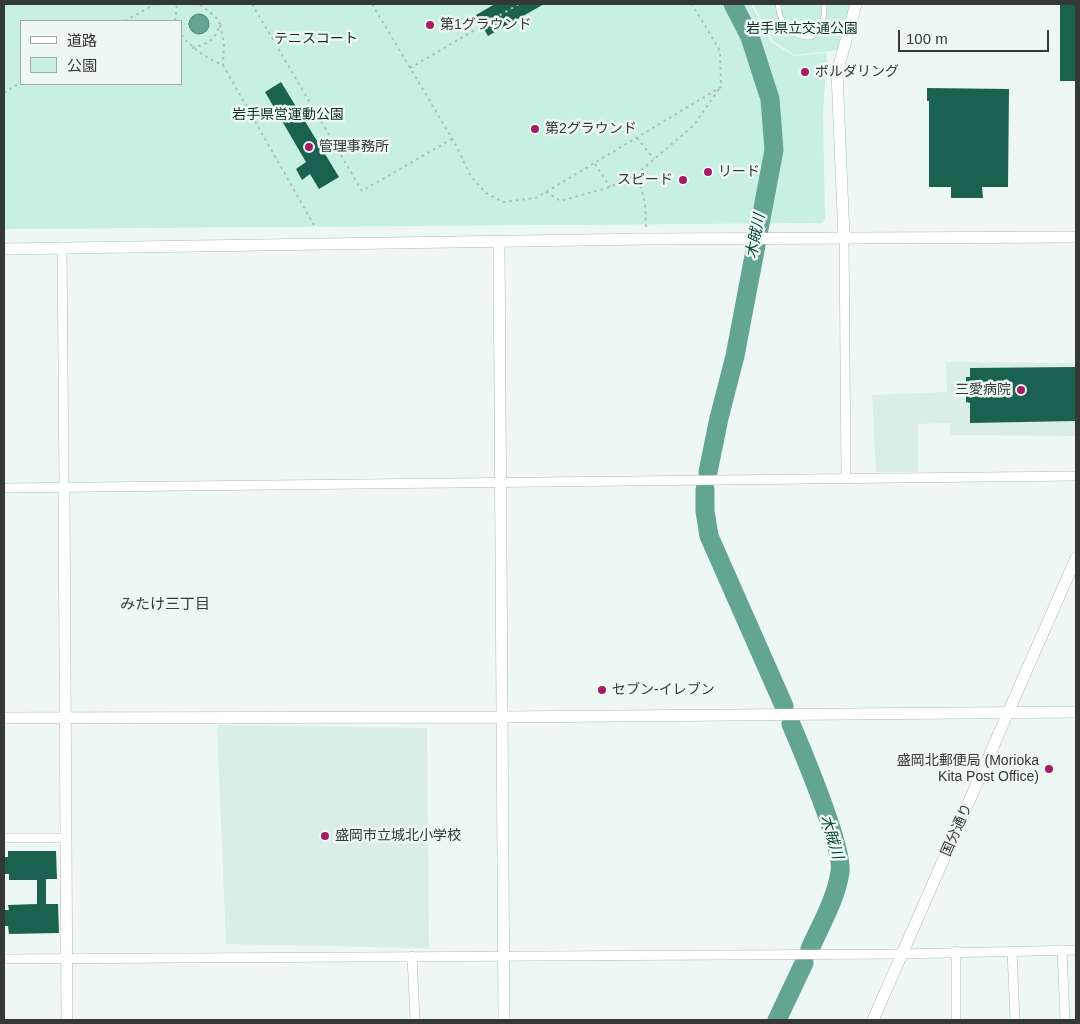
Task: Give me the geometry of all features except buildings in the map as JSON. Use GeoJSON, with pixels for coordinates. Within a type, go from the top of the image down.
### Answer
{"type":"FeatureCollection","features":[{"type":"Feature","properties":{"kind":"street"},"geometry":{"type":"LineString","coordinates":[[846,478],[844,237],[837,73],[856,4]]}},
{"type":"Feature","properties":{"kind":"street"},"geometry":{"type":"LineString","coordinates":[[4,249],[647,239],[1076,237]]}},
{"type":"Feature","properties":{"kind":"street"},"geometry":{"type":"LineString","coordinates":[[499,242],[503,717],[502,957],[504,1020]]}},
{"type":"Feature","properties":{"kind":"street"},"geometry":{"type":"LineString","coordinates":[[62,247],[68,1020]]}},
{"type":"Feature","properties":{"kind":"street"},"geometry":{"type":"LineString","coordinates":[[4,488],[501,484],[1076,476]]}},
{"type":"Feature","properties":{"kind":"street","name":"国分通り"},"geometry":{"type":"LineString","coordinates":[[873,1020],[1076,558]]}},
{"type":"Feature","properties":{"kind":"street"},"geometry":{"type":"LineString","coordinates":[[4,718],[503,717],[1076,712]]}},
{"type":"Feature","properties":{"kind":"street"},"geometry":{"type":"LineString","coordinates":[[4,838],[66,838]]}},
{"type":"Feature","properties":{"kind":"street"},"geometry":{"type":"LineString","coordinates":[[1062,950],[1065,1020]]}},
{"type":"Feature","properties":{"kind":"street"},"geometry":{"type":"LineString","coordinates":[[4,959],[902,954],[956,951],[1076,950]]}},
{"type":"Feature","properties":{"kind":"street"},"geometry":{"type":"LineString","coordinates":[[956,951],[956,1020]]}},
{"type":"Feature","properties":{"kind":"street"},"geometry":{"type":"LineString","coordinates":[[1012,951],[1015,1020]]}},
{"type":"Feature","properties":{"kind":"street"},"geometry":{"type":"LineString","coordinates":[[412,956],[415,1020]]}},
{"type":"Feature","properties":{"kind":"lane"},"geometry":{"type":"LineString","coordinates":[[778,4],[778,11],[786,27],[796,36],[804,38],[812,37],[820,29],[825,16],[824,4]]}},
{"type":"Feature","properties":{"kind":"path"},"geometry":{"type":"LineString","coordinates":[[127,20],[155,4]]}},
{"type":"Feature","properties":{"kind":"path"},"geometry":{"type":"LineString","coordinates":[[175,20],[178,4]]}},
{"type":"Feature","properties":{"kind":"path"},"geometry":{"type":"LineString","coordinates":[[199,4],[215,16],[220,24],[224,42],[223,65],[314,226]]}},
{"type":"Feature","properties":{"kind":"path"},"geometry":{"type":"LineString","coordinates":[[252,4],[362,190],[452,140]]}},
{"type":"Feature","properties":{"kind":"path"},"geometry":{"type":"LineString","coordinates":[[372,4],[452,140],[470,175],[486,192],[504,202],[536,198],[720,87]]}},
{"type":"Feature","properties":{"kind":"path"},"geometry":{"type":"LineString","coordinates":[[410,68],[519,4]]}},
{"type":"Feature","properties":{"kind":"path"},"geometry":{"type":"LineString","coordinates":[[546,192],[561,201],[610,187],[638,173],[694,124],[720,87],[720,51],[692,4]]}},
{"type":"Feature","properties":{"kind":"path"},"geometry":{"type":"LineString","coordinates":[[192,48],[207,43],[215,37],[220,24]]}},
{"type":"Feature","properties":{"kind":"path"},"geometry":{"type":"LineString","coordinates":[[182,37],[192,48],[207,58],[223,65]]}},
{"type":"Feature","properties":{"kind":"path"},"geometry":{"type":"LineString","coordinates":[[4,93],[20,83]]}},
{"type":"Feature","properties":{"kind":"path"},"geometry":{"type":"LineString","coordinates":[[637,138],[654,159]]}},
{"type":"Feature","properties":{"kind":"path"},"geometry":{"type":"LineString","coordinates":[[595,163],[610,187]]}},
{"type":"Feature","properties":{"kind":"path"},"geometry":{"type":"LineString","coordinates":[[638,173],[645,203],[647,239]]}},
{"type":"Feature","properties":{"kind":"shaded area"},"geometry":{"type":"Polygon","coordinates":[[[199,14],[206,17],[209,24],[206,31],[199,34],[192,31],[189,24],[192,17],[199,14]]]}},
{"type":"Feature","properties":{"kind":"shaded area"},"geometry":{"type":"Polygon","coordinates":[[[946,362],[1076,363],[1076,436],[950,435],[950,423],[918,424],[918,472],[876,472],[872,395],[947,392],[946,362]]]}},
{"type":"Feature","properties":{"kind":"shaded area","name":"盛岡市立城北小学校"},"geometry":{"type":"Polygon","coordinates":[[[217,725],[427,728],[429,948],[226,944],[217,725]]]}},
{"type":"Feature","properties":{"kind":"green space","name":"岩手県営運動公園"},"geometry":{"type":"Polygon","coordinates":[[[4,4],[751,4],[771,42],[795,56],[827,53],[823,114],[825,219],[822,223],[4,229],[4,4]]]}},
{"type":"Feature","properties":{"kind":"green space","name":"岩手県立交通公園"},"geometry":{"type":"Polygon","coordinates":[[[753,4],[851,4],[838,50],[795,55],[773,41],[753,4]]]}},
{"type":"Feature","properties":{"kind":"waterway","name":"木賊川"},"geometry":{"type":"LineString","coordinates":[[708,472],[719,418],[735,356],[774,150],[770,99],[750,37],[733,4]]}},
{"type":"Feature","properties":{"kind":"waterway","name":"木賊川"},"geometry":{"type":"LineString","coordinates":[[705,489],[705,511],[709,536],[784,706]]}},
{"type":"Feature","properties":{"kind":"waterway","name":"木賊川"},"geometry":{"type":"LineString","coordinates":[[791,724],[821,799],[836,843],[839,860],[840,872],[835,892],[810,949]]}},
{"type":"Feature","properties":{"kind":"waterway","name":"木賊川"},"geometry":{"type":"LineString","coordinates":[[777,1020],[804,963]]}},
{"type":"Feature","properties":{"kind":"place","name":"第1グラウンド"},"geometry":{"type":"Point","coordinates":[430,25]}},
{"type":"Feature","properties":{"kind":"place","name":"ボルダリング"},"geometry":{"type":"Point","coordinates":[805,72]}},
{"type":"Feature","properties":{"kind":"place","name":"第2グラウンド"},"geometry":{"type":"Point","coordinates":[535,129]}},
{"type":"Feature","properties":{"kind":"place","name":"管理事務所"},"geometry":{"type":"Point","coordinates":[309,147]}},
{"type":"Feature","properties":{"kind":"place","name":"リード"},"geometry":{"type":"Point","coordinates":[708,172]}},
{"type":"Feature","properties":{"kind":"place","name":"スピード"},"geometry":{"type":"Point","coordinates":[683,180]}},
{"type":"Feature","properties":{"kind":"place","name":"三愛病院"},"geometry":{"type":"Point","coordinates":[1021,390]}},
{"type":"Feature","properties":{"kind":"place","name":"セブン-イレブン"},"geometry":{"type":"Point","coordinates":[602,690]}},
{"type":"Feature","properties":{"kind":"place","name":"盛岡北郵便局 (Morioka Kita Post Office)"},"geometry":{"type":"Point","coordinates":[1049,769]}},
{"type":"Feature","properties":{"kind":"place","name":"盛岡市立城北小学校"},"geometry":{"type":"Point","coordinates":[325,836]}},
{"type":"Feature","properties":{"kind":"district","name":"みたけ三丁目"},"geometry":{"type":"Point","coordinates":[165,605]}},
{"type":"Feature","properties":{"kind":"park label","name":"テニスコート"},"geometry":{"type":"Point","coordinates":[316,39]}}]}
